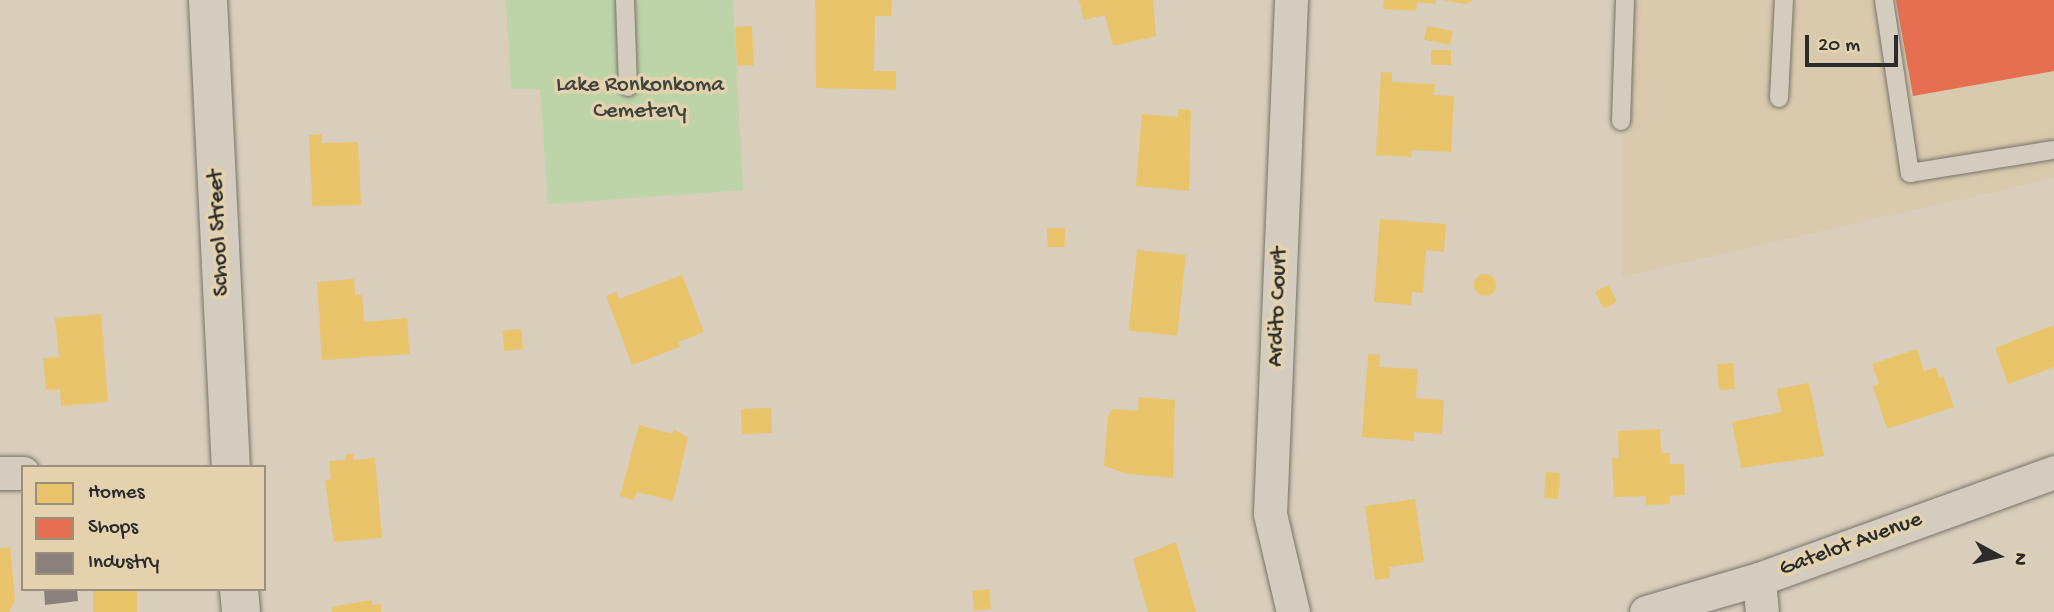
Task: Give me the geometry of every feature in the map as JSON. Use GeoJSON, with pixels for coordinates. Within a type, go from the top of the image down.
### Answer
{"type":"FeatureCollection","features":[{"type":"Feature","properties":{"kind":"street","name":"School Street"},"geometry":{"type":"LineString","coordinates":[[208,0],[231,465]]}},
{"type":"Feature","properties":{"kind":"street","name":"Ardito Court"},"geometry":{"type":"LineString","coordinates":[[1291,0],[1270,514],[1293,612]]}},
{"type":"Feature","properties":{"kind":"street","name":"Gatelot Avenue"},"geometry":{"type":"LineString","coordinates":[[1646,612],[1759,579],[2054,471]]}},
{"type":"Feature","properties":{"kind":"street"},"geometry":{"type":"LineString","coordinates":[[0,473],[21,473]]}},
{"type":"Feature","properties":{"kind":"street"},"geometry":{"type":"LineString","coordinates":[[1759,579],[1762,612]]}},
{"type":"Feature","properties":{"kind":"street"},"geometry":{"type":"LineString","coordinates":[[239,591],[240,612]]}},
{"type":"Feature","properties":{"kind":"lane"},"geometry":{"type":"LineString","coordinates":[[625,0],[628,87]]}},
{"type":"Feature","properties":{"kind":"lane"},"geometry":{"type":"LineString","coordinates":[[1621,121],[1625,0]]}},
{"type":"Feature","properties":{"kind":"lane"},"geometry":{"type":"LineString","coordinates":[[1779,98],[1784,0]]}},
{"type":"Feature","properties":{"kind":"lane"},"geometry":{"type":"LineString","coordinates":[[1884,0],[1910,173],[2054,150]]}},
{"type":"Feature","properties":{"kind":"shaded area"},"geometry":{"type":"Polygon","coordinates":[[[1626,0],[2054,0],[2054,178],[1621,277],[1626,0]]]}},
{"type":"Feature","properties":{"kind":"green space","name":"Lake Ronkonkoma Cemetery"},"geometry":{"type":"Polygon","coordinates":[[[506,0],[733,0],[743,190],[548,204],[540,89],[511,89],[506,0]]]}},
{"type":"Feature","properties":{"kind":"building: Homes"},"geometry":{"type":"Polygon","coordinates":[[[815,0],[892,0],[891,16],[875,16],[874,71],[896,71],[896,90],[816,88],[815,0]]]}},
{"type":"Feature","properties":{"kind":"building: Homes"},"geometry":{"type":"Polygon","coordinates":[[[1079,0],[1153,0],[1156,36],[1113,46],[1105,15],[1084,20],[1079,0]]]}},
{"type":"Feature","properties":{"kind":"building: Homes"},"geometry":{"type":"Polygon","coordinates":[[[1384,0],[1435,0],[1436,4],[1417,2],[1416,11],[1383,9],[1384,0]]]}},
{"type":"Feature","properties":{"kind":"building: Homes"},"geometry":{"type":"Polygon","coordinates":[[[1442,0],[1473,0],[1466,4],[1442,0]]]}},
{"type":"Feature","properties":{"kind":"building: Homes"},"geometry":{"type":"Polygon","coordinates":[[[752,26],[754,65],[737,66],[735,27],[752,26]]]}},
{"type":"Feature","properties":{"kind":"building: Homes"},"geometry":{"type":"Polygon","coordinates":[[[1427,26],[1453,31],[1450,45],[1424,40],[1427,26]]]}},
{"type":"Feature","properties":{"kind":"building: Homes"},"geometry":{"type":"Polygon","coordinates":[[[1431,50],[1451,50],[1451,65],[1431,65],[1431,50]]]}},
{"type":"Feature","properties":{"kind":"building: Homes"},"geometry":{"type":"Polygon","coordinates":[[[1381,72],[1392,73],[1392,82],[1435,84],[1434,95],[1454,96],[1451,152],[1412,150],[1411,157],[1376,155],[1381,72]]]}},
{"type":"Feature","properties":{"kind":"building: Homes"},"geometry":{"type":"Polygon","coordinates":[[[1178,109],[1191,110],[1189,191],[1136,186],[1142,114],[1178,117],[1178,109]]]}},
{"type":"Feature","properties":{"kind":"building: Homes"},"geometry":{"type":"Polygon","coordinates":[[[322,134],[322,143],[358,142],[361,205],[312,206],[309,135],[322,134]]]}},
{"type":"Feature","properties":{"kind":"building: Homes"},"geometry":{"type":"Polygon","coordinates":[[[1380,219],[1446,224],[1444,252],[1426,250],[1423,293],[1412,292],[1411,305],[1374,302],[1380,219]]]}},
{"type":"Feature","properties":{"kind":"building: Homes"},"geometry":{"type":"Polygon","coordinates":[[[1047,228],[1065,228],[1065,247],[1047,247],[1047,228]]]}},
{"type":"Feature","properties":{"kind":"building: Homes"},"geometry":{"type":"Polygon","coordinates":[[[1137,250],[1186,255],[1177,336],[1129,331],[1137,250]]]}},
{"type":"Feature","properties":{"kind":"building: Homes"},"geometry":{"type":"Polygon","coordinates":[[[1485,274],[1493,277],[1496,285],[1493,293],[1485,296],[1477,293],[1474,285],[1477,277],[1485,274]]]}},
{"type":"Feature","properties":{"kind":"building: Homes"},"geometry":{"type":"Polygon","coordinates":[[[682,275],[704,332],[678,342],[680,347],[632,365],[606,296],[616,292],[619,299],[682,275]]]}},
{"type":"Feature","properties":{"kind":"building: Homes"},"geometry":{"type":"Polygon","coordinates":[[[354,279],[355,295],[362,295],[364,322],[407,318],[410,354],[322,360],[317,282],[354,279]]]}},
{"type":"Feature","properties":{"kind":"building: Homes"},"geometry":{"type":"Polygon","coordinates":[[[1608,285],[1617,302],[1604,309],[1595,292],[1608,285]]]}},
{"type":"Feature","properties":{"kind":"building: Homes"},"geometry":{"type":"Polygon","coordinates":[[[101,314],[108,402],[61,406],[60,389],[46,390],[43,358],[59,357],[55,318],[101,314]]]}},
{"type":"Feature","properties":{"kind":"building: Homes"},"geometry":{"type":"Polygon","coordinates":[[[2054,325],[2054,367],[2008,384],[1995,348],[2054,325]]]}},
{"type":"Feature","properties":{"kind":"building: Homes"},"geometry":{"type":"Polygon","coordinates":[[[521,329],[523,349],[504,351],[502,331],[521,329]]]}},
{"type":"Feature","properties":{"kind":"building: Homes"},"geometry":{"type":"Polygon","coordinates":[[[1917,349],[1924,371],[1936,367],[1939,378],[1943,376],[1954,407],[1887,429],[1873,386],[1879,384],[1872,364],[1917,349]]]}},
{"type":"Feature","properties":{"kind":"building: Homes"},"geometry":{"type":"Polygon","coordinates":[[[1368,354],[1380,355],[1379,367],[1418,369],[1416,398],[1444,400],[1442,434],[1414,432],[1414,441],[1362,437],[1368,354]]]}},
{"type":"Feature","properties":{"kind":"building: Homes"},"geometry":{"type":"Polygon","coordinates":[[[1733,363],[1735,389],[1719,390],[1717,364],[1733,363]]]}},
{"type":"Feature","properties":{"kind":"building: Homes"},"geometry":{"type":"Polygon","coordinates":[[[1809,383],[1824,456],[1741,468],[1732,422],[1781,412],[1777,389],[1809,383]]]}},
{"type":"Feature","properties":{"kind":"building: Homes"},"geometry":{"type":"Polygon","coordinates":[[[1139,397],[1175,400],[1173,478],[1128,474],[1104,466],[1108,416],[1113,409],[1138,411],[1139,397]]]}},
{"type":"Feature","properties":{"kind":"building: Homes"},"geometry":{"type":"Polygon","coordinates":[[[771,408],[772,433],[742,434],[741,409],[771,408]]]}},
{"type":"Feature","properties":{"kind":"building: Homes"},"geometry":{"type":"Polygon","coordinates":[[[639,425],[672,434],[674,429],[688,438],[673,501],[637,492],[634,500],[620,496],[639,425]]]}},
{"type":"Feature","properties":{"kind":"building: Homes"},"geometry":{"type":"Polygon","coordinates":[[[1660,429],[1661,453],[1670,453],[1670,464],[1684,464],[1685,495],[1670,496],[1670,504],[1646,505],[1646,496],[1614,497],[1612,458],[1619,458],[1618,431],[1660,429]]]}},
{"type":"Feature","properties":{"kind":"building: Homes"},"geometry":{"type":"Polygon","coordinates":[[[345,454],[353,454],[354,460],[375,458],[382,538],[334,542],[325,480],[331,479],[329,461],[346,460],[345,454]]]}},
{"type":"Feature","properties":{"kind":"building: Homes"},"geometry":{"type":"Polygon","coordinates":[[[1546,472],[1560,473],[1558,499],[1544,498],[1546,472]]]}},
{"type":"Feature","properties":{"kind":"building: Homes"},"geometry":{"type":"Polygon","coordinates":[[[1415,499],[1424,562],[1389,567],[1390,578],[1375,580],[1365,506],[1415,499]]]}},
{"type":"Feature","properties":{"kind":"building: Homes"},"geometry":{"type":"Polygon","coordinates":[[[1176,542],[1196,612],[1148,612],[1133,559],[1176,542]]]}},
{"type":"Feature","properties":{"kind":"building: Homes"},"geometry":{"type":"Polygon","coordinates":[[[10,547],[15,600],[9,612],[0,612],[0,548],[10,547]]]}},
{"type":"Feature","properties":{"kind":"building: Homes"},"geometry":{"type":"Polygon","coordinates":[[[989,589],[991,609],[974,611],[972,591],[989,589]]]}},
{"type":"Feature","properties":{"kind":"building: Homes"},"geometry":{"type":"Polygon","coordinates":[[[93,591],[137,591],[137,612],[93,612],[93,591]]]}},
{"type":"Feature","properties":{"kind":"building: Homes"},"geometry":{"type":"Polygon","coordinates":[[[372,600],[372,605],[381,604],[381,612],[332,612],[331,607],[372,600]]]}},
{"type":"Feature","properties":{"kind":"building: Shops"},"geometry":{"type":"Polygon","coordinates":[[[1896,0],[2054,0],[2054,71],[1913,96],[1896,0]]]}},
{"type":"Feature","properties":{"kind":"building: Industry"},"geometry":{"type":"Polygon","coordinates":[[[44,591],[77,591],[78,601],[45,605],[44,591]]]}}]}
